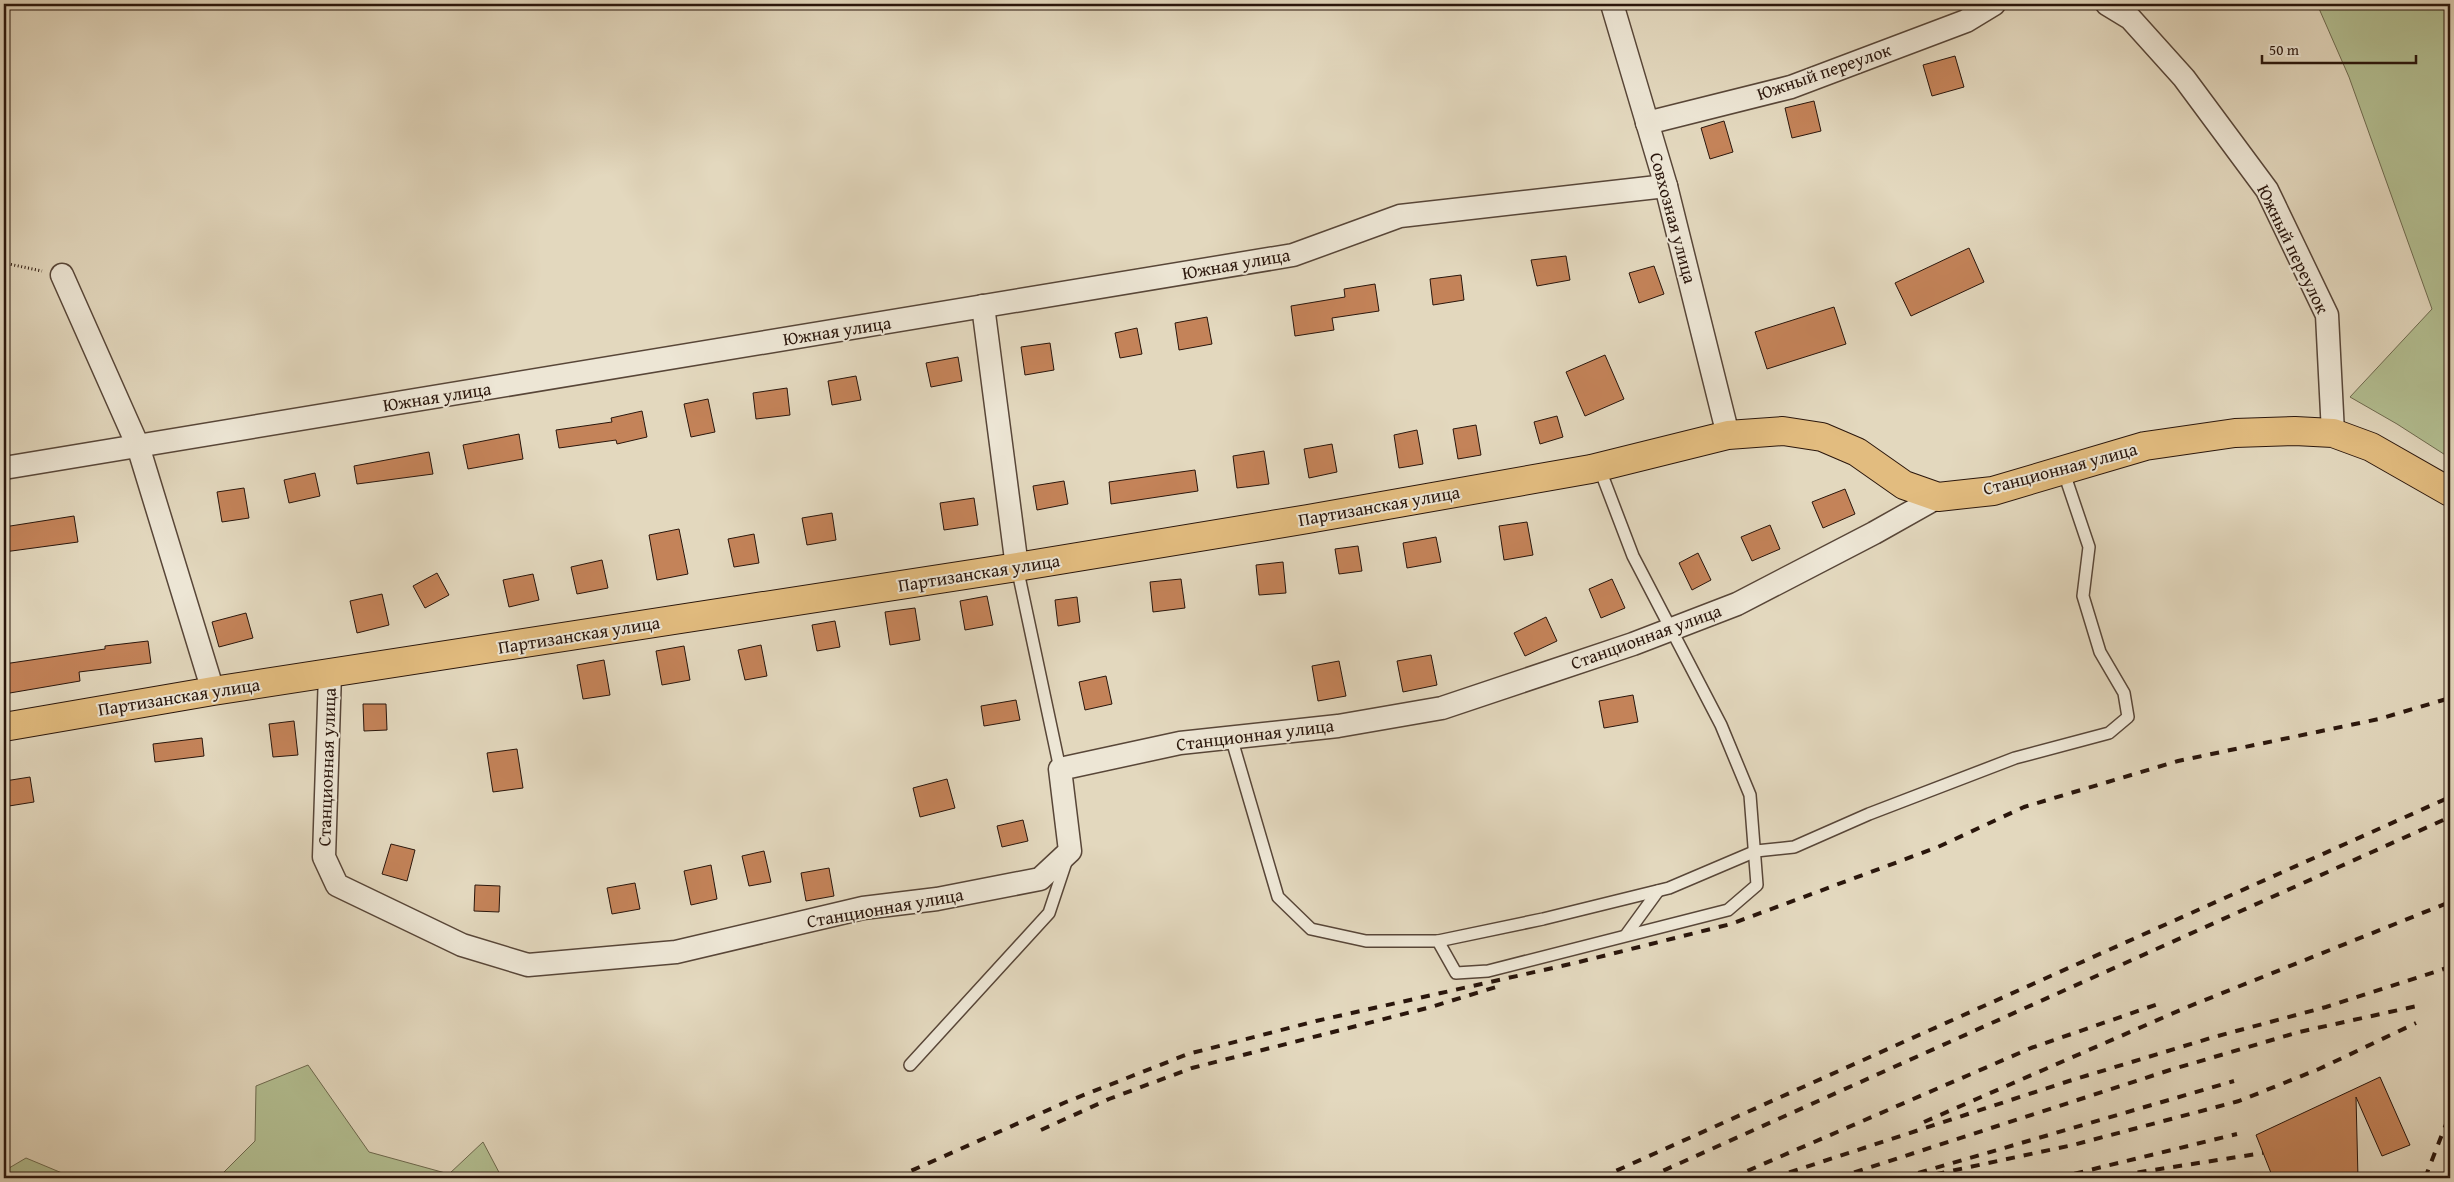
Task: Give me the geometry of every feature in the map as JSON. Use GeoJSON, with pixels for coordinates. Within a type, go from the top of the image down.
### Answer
{"type":"FeatureCollection","features":[{"type":"Feature","properties":{"kind":"main road","name":"Партизанская улица"},"geometry":{"type":"LineString","coordinates":[[4,727],[213,691],[1017,568],[1599,467],[1728,435],[1782,431],[1822,436],[1857,452],[1904,485],[1938,497]]}},
{"type":"Feature","properties":{"kind":"main road","name":"Станционная улица"},"geometry":{"type":"LineString","coordinates":[[1938,497],[1993,491],[2145,446],[2235,433],[2295,431],[2333,433],[2371,447],[2450,492]]}},
{"type":"Feature","properties":{"kind":"street","name":"Совхозная улица"},"geometry":{"type":"LineString","coordinates":[[1612,4],[1666,186],[1728,435]]}},
{"type":"Feature","properties":{"kind":"street","name":"Южный переулок"},"geometry":{"type":"LineString","coordinates":[[1647,123],[1791,88],[1966,21],[1994,4]]}},
{"type":"Feature","properties":{"kind":"street","name":"Южный переулок"},"geometry":{"type":"LineString","coordinates":[[2107,4],[2130,18],[2184,78],[2267,190],[2327,316],[2333,433]]}},
{"type":"Feature","properties":{"kind":"street","name":"Южная улица"},"geometry":{"type":"LineString","coordinates":[[4,468],[1293,255],[1400,216],[1666,186]]}},
{"type":"Feature","properties":{"kind":"street"},"geometry":{"type":"LineString","coordinates":[[62,275],[138,446],[213,691]]}},
{"type":"Feature","properties":{"kind":"street"},"geometry":{"type":"LineString","coordinates":[[983,306],[1017,568]]}},
{"type":"Feature","properties":{"kind":"street","name":"Станционная улица"},"geometry":{"type":"LineString","coordinates":[[1060,769],[1180,743],[1338,726],[1442,708],[1671,629],[1736,604],[1874,534],[1938,497]]}},
{"type":"Feature","properties":{"kind":"street","name":"Станционная улица"},"geometry":{"type":"LineString","coordinates":[[330,673],[324,856],[337,884],[462,945],[528,965],[676,952],[863,908],[937,899],[1040,879],[1070,851]]}},
{"type":"Feature","properties":{"kind":"street"},"geometry":{"type":"LineString","coordinates":[[1060,769],[1070,851]]}},
{"type":"Feature","properties":{"kind":"lane"},"geometry":{"type":"LineString","coordinates":[[1438,941],[1456,973],[1488,971],[1728,910],[1757,885],[1756,851],[1750,795],[1721,725],[1633,556],[1599,467]]}},
{"type":"Feature","properties":{"kind":"lane"},"geometry":{"type":"LineString","coordinates":[[1231,738],[1278,897],[1311,929],[1366,941],[1438,941],[1543,919],[1658,891],[1756,851],[1794,847],[1869,814],[2015,758],[2109,733],[2128,716],[2124,693],[2100,652],[2083,596],[2089,547],[2063,469]]}},
{"type":"Feature","properties":{"kind":"lane"},"geometry":{"type":"LineString","coordinates":[[1017,568],[1060,769]]}},
{"type":"Feature","properties":{"kind":"lane"},"geometry":{"type":"LineString","coordinates":[[910,1065],[1049,913],[1070,851]]}},
{"type":"Feature","properties":{"kind":"lane"},"geometry":{"type":"LineString","coordinates":[[1626,936],[1658,891]]}},
{"type":"Feature","properties":{"kind":"path"},"geometry":{"type":"LineString","coordinates":[[4,262],[62,275]]}},
{"type":"Feature","properties":{"kind":"green space"},"geometry":{"type":"Polygon","coordinates":[[[2317,4],[2450,4],[2450,458],[2350,397],[2432,309],[2349,77],[2317,4]]]}},
{"type":"Feature","properties":{"kind":"green space"},"geometry":{"type":"Polygon","coordinates":[[[308,1065],[369,1152],[449,1174],[483,1142],[502,1178],[475,1178],[461,1174],[455,1178],[218,1178],[255,1141],[256,1086],[308,1065]]]}},
{"type":"Feature","properties":{"kind":"green space"},"geometry":{"type":"Polygon","coordinates":[[[26,1158],[74,1178],[4,1178],[4,1171],[26,1158]]]}},
{"type":"Feature","properties":{"kind":"building"},"geometry":{"type":"Polygon","coordinates":[[[1955,56],[1964,87],[1932,96],[1923,65],[1955,56]]]}},
{"type":"Feature","properties":{"kind":"building"},"geometry":{"type":"Polygon","coordinates":[[[1814,101],[1821,131],[1792,138],[1785,108],[1814,101]]]}},
{"type":"Feature","properties":{"kind":"building"},"geometry":{"type":"Polygon","coordinates":[[[1724,121],[1733,152],[1710,159],[1701,128],[1724,121]]]}},
{"type":"Feature","properties":{"kind":"building"},"geometry":{"type":"Polygon","coordinates":[[[1969,248],[1984,282],[1911,316],[1895,283],[1969,248]]]}},
{"type":"Feature","properties":{"kind":"building"},"geometry":{"type":"Polygon","coordinates":[[[1566,256],[1570,280],[1537,286],[1531,260],[1566,256]]]}},
{"type":"Feature","properties":{"kind":"building"},"geometry":{"type":"Polygon","coordinates":[[[1654,266],[1664,294],[1639,303],[1629,273],[1654,266]]]}},
{"type":"Feature","properties":{"kind":"building"},"geometry":{"type":"Polygon","coordinates":[[[1461,275],[1464,300],[1433,305],[1430,279],[1461,275]]]}},
{"type":"Feature","properties":{"kind":"building"},"geometry":{"type":"Polygon","coordinates":[[[1375,284],[1379,311],[1332,318],[1334,330],[1295,336],[1291,306],[1345,297],[1344,289],[1375,284]]]}},
{"type":"Feature","properties":{"kind":"building"},"geometry":{"type":"Polygon","coordinates":[[[1834,307],[1846,344],[1767,369],[1755,332],[1834,307]]]}},
{"type":"Feature","properties":{"kind":"building"},"geometry":{"type":"Polygon","coordinates":[[[1207,317],[1212,344],[1179,350],[1175,323],[1207,317]]]}},
{"type":"Feature","properties":{"kind":"building"},"geometry":{"type":"Polygon","coordinates":[[[1137,328],[1142,354],[1120,358],[1115,333],[1137,328]]]}},
{"type":"Feature","properties":{"kind":"building"},"geometry":{"type":"Polygon","coordinates":[[[1050,343],[1054,370],[1025,375],[1021,347],[1050,343]]]}},
{"type":"Feature","properties":{"kind":"building"},"geometry":{"type":"Polygon","coordinates":[[[1605,355],[1624,399],[1585,416],[1566,372],[1605,355]]]}},
{"type":"Feature","properties":{"kind":"building"},"geometry":{"type":"Polygon","coordinates":[[[958,357],[962,381],[931,387],[926,363],[958,357]]]}},
{"type":"Feature","properties":{"kind":"building"},"geometry":{"type":"Polygon","coordinates":[[[856,376],[861,400],[832,405],[828,381],[856,376]]]}},
{"type":"Feature","properties":{"kind":"building"},"geometry":{"type":"Polygon","coordinates":[[[787,388],[790,415],[756,419],[753,393],[787,388]]]}},
{"type":"Feature","properties":{"kind":"building"},"geometry":{"type":"Polygon","coordinates":[[[708,399],[715,432],[691,437],[684,404],[708,399]]]}},
{"type":"Feature","properties":{"kind":"building"},"geometry":{"type":"Polygon","coordinates":[[[642,411],[647,437],[617,444],[616,440],[559,448],[556,430],[612,422],[611,418],[642,411]]]}},
{"type":"Feature","properties":{"kind":"building"},"geometry":{"type":"Polygon","coordinates":[[[1557,416],[1563,437],[1540,444],[1534,422],[1557,416]]]}},
{"type":"Feature","properties":{"kind":"building"},"geometry":{"type":"Polygon","coordinates":[[[1476,425],[1481,455],[1458,459],[1453,429],[1476,425]]]}},
{"type":"Feature","properties":{"kind":"building"},"geometry":{"type":"Polygon","coordinates":[[[1417,430],[1423,464],[1399,468],[1394,435],[1417,430]]]}},
{"type":"Feature","properties":{"kind":"building"},"geometry":{"type":"Polygon","coordinates":[[[519,434],[523,459],[468,469],[463,445],[519,434]]]}},
{"type":"Feature","properties":{"kind":"building"},"geometry":{"type":"Polygon","coordinates":[[[1332,444],[1337,472],[1309,478],[1304,449],[1332,444]]]}},
{"type":"Feature","properties":{"kind":"building"},"geometry":{"type":"Polygon","coordinates":[[[1264,451],[1269,484],[1237,488],[1233,456],[1264,451]]]}},
{"type":"Feature","properties":{"kind":"building"},"geometry":{"type":"Polygon","coordinates":[[[429,452],[433,474],[357,484],[354,466],[429,452]]]}},
{"type":"Feature","properties":{"kind":"building"},"geometry":{"type":"Polygon","coordinates":[[[1195,470],[1198,491],[1111,504],[1109,482],[1195,470]]]}},
{"type":"Feature","properties":{"kind":"building"},"geometry":{"type":"Polygon","coordinates":[[[315,473],[320,496],[289,503],[284,480],[315,473]]]}},
{"type":"Feature","properties":{"kind":"building"},"geometry":{"type":"Polygon","coordinates":[[[1064,481],[1068,504],[1037,510],[1033,486],[1064,481]]]}},
{"type":"Feature","properties":{"kind":"building"},"geometry":{"type":"Polygon","coordinates":[[[244,488],[249,518],[222,522],[217,492],[244,488]]]}},
{"type":"Feature","properties":{"kind":"building"},"geometry":{"type":"Polygon","coordinates":[[[1845,489],[1855,514],[1823,528],[1812,502],[1845,489]]]}},
{"type":"Feature","properties":{"kind":"building"},"geometry":{"type":"Polygon","coordinates":[[[974,498],[978,525],[944,530],[940,503],[974,498]]]}},
{"type":"Feature","properties":{"kind":"building"},"geometry":{"type":"Polygon","coordinates":[[[832,513],[836,540],[807,545],[802,518],[832,513]]]}},
{"type":"Feature","properties":{"kind":"building"},"geometry":{"type":"Polygon","coordinates":[[[74,516],[78,542],[4,552],[4,527],[74,516]]]}},
{"type":"Feature","properties":{"kind":"building"},"geometry":{"type":"Polygon","coordinates":[[[1527,522],[1533,555],[1504,560],[1499,526],[1527,522]]]}},
{"type":"Feature","properties":{"kind":"building"},"geometry":{"type":"Polygon","coordinates":[[[1770,525],[1780,549],[1752,561],[1741,537],[1770,525]]]}},
{"type":"Feature","properties":{"kind":"building"},"geometry":{"type":"Polygon","coordinates":[[[679,529],[688,574],[657,580],[649,535],[679,529]]]}},
{"type":"Feature","properties":{"kind":"building"},"geometry":{"type":"Polygon","coordinates":[[[754,534],[759,563],[734,567],[728,539],[754,534]]]}},
{"type":"Feature","properties":{"kind":"building"},"geometry":{"type":"Polygon","coordinates":[[[1436,537],[1441,562],[1407,568],[1403,543],[1436,537]]]}},
{"type":"Feature","properties":{"kind":"building"},"geometry":{"type":"Polygon","coordinates":[[[1358,546],[1362,571],[1339,574],[1335,549],[1358,546]]]}},
{"type":"Feature","properties":{"kind":"building"},"geometry":{"type":"Polygon","coordinates":[[[1698,553],[1711,580],[1692,590],[1679,563],[1698,553]]]}},
{"type":"Feature","properties":{"kind":"building"},"geometry":{"type":"Polygon","coordinates":[[[602,560],[608,588],[577,594],[571,567],[602,560]]]}},
{"type":"Feature","properties":{"kind":"building"},"geometry":{"type":"Polygon","coordinates":[[[1283,562],[1286,593],[1259,595],[1256,565],[1283,562]]]}},
{"type":"Feature","properties":{"kind":"building"},"geometry":{"type":"Polygon","coordinates":[[[437,573],[449,595],[425,608],[413,586],[437,573]]]}},
{"type":"Feature","properties":{"kind":"building"},"geometry":{"type":"Polygon","coordinates":[[[533,574],[539,600],[509,607],[503,580],[533,574]]]}},
{"type":"Feature","properties":{"kind":"building"},"geometry":{"type":"Polygon","coordinates":[[[1181,579],[1185,608],[1153,612],[1150,582],[1181,579]]]}},
{"type":"Feature","properties":{"kind":"building"},"geometry":{"type":"Polygon","coordinates":[[[1612,579],[1625,608],[1601,618],[1589,589],[1612,579]]]}},
{"type":"Feature","properties":{"kind":"building"},"geometry":{"type":"Polygon","coordinates":[[[382,594],[389,625],[357,633],[350,601],[382,594]]]}},
{"type":"Feature","properties":{"kind":"building"},"geometry":{"type":"Polygon","coordinates":[[[987,596],[993,625],[965,630],[960,601],[987,596]]]}},
{"type":"Feature","properties":{"kind":"building"},"geometry":{"type":"Polygon","coordinates":[[[1077,597],[1080,622],[1058,626],[1055,600],[1077,597]]]}},
{"type":"Feature","properties":{"kind":"building"},"geometry":{"type":"Polygon","coordinates":[[[915,608],[920,640],[890,645],[885,612],[915,608]]]}},
{"type":"Feature","properties":{"kind":"building"},"geometry":{"type":"Polygon","coordinates":[[[246,613],[253,638],[219,647],[212,622],[246,613]]]}},
{"type":"Feature","properties":{"kind":"building"},"geometry":{"type":"Polygon","coordinates":[[[1546,617],[1557,641],[1525,656],[1514,633],[1546,617]]]}},
{"type":"Feature","properties":{"kind":"building"},"geometry":{"type":"Polygon","coordinates":[[[835,621],[840,647],[817,651],[812,625],[835,621]]]}},
{"type":"Feature","properties":{"kind":"building"},"geometry":{"type":"Polygon","coordinates":[[[148,641],[151,663],[79,672],[80,681],[4,694],[4,664],[105,649],[105,646],[148,641]]]}},
{"type":"Feature","properties":{"kind":"building"},"geometry":{"type":"Polygon","coordinates":[[[761,645],[767,676],[745,680],[738,650],[761,645]]]}},
{"type":"Feature","properties":{"kind":"building"},"geometry":{"type":"Polygon","coordinates":[[[684,646],[690,680],[662,685],[656,651],[684,646]]]}},
{"type":"Feature","properties":{"kind":"building"},"geometry":{"type":"Polygon","coordinates":[[[1431,655],[1437,685],[1403,692],[1397,661],[1431,655]]]}},
{"type":"Feature","properties":{"kind":"building"},"geometry":{"type":"Polygon","coordinates":[[[604,660],[610,695],[583,699],[577,665],[604,660]]]}},
{"type":"Feature","properties":{"kind":"building"},"geometry":{"type":"Polygon","coordinates":[[[1339,661],[1346,696],[1318,701],[1312,666],[1339,661]]]}},
{"type":"Feature","properties":{"kind":"building"},"geometry":{"type":"Polygon","coordinates":[[[1106,676],[1112,704],[1085,710],[1079,682],[1106,676]]]}},
{"type":"Feature","properties":{"kind":"building"},"geometry":{"type":"Polygon","coordinates":[[[1633,695],[1638,722],[1604,728],[1599,701],[1633,695]]]}},
{"type":"Feature","properties":{"kind":"building"},"geometry":{"type":"Polygon","coordinates":[[[1016,700],[1020,720],[984,726],[981,706],[1016,700]]]}},
{"type":"Feature","properties":{"kind":"building"},"geometry":{"type":"Polygon","coordinates":[[[363,704],[386,704],[387,730],[364,731],[363,704]]]}},
{"type":"Feature","properties":{"kind":"building"},"geometry":{"type":"Polygon","coordinates":[[[294,721],[298,755],[273,757],[269,724],[294,721]]]}},
{"type":"Feature","properties":{"kind":"building"},"geometry":{"type":"Polygon","coordinates":[[[202,738],[204,756],[155,762],[153,744],[202,738]]]}},
{"type":"Feature","properties":{"kind":"building"},"geometry":{"type":"Polygon","coordinates":[[[517,749],[523,788],[493,792],[487,753],[517,749]]]}},
{"type":"Feature","properties":{"kind":"building"},"geometry":{"type":"Polygon","coordinates":[[[30,777],[34,802],[9,806],[5,781],[30,777]]]}},
{"type":"Feature","properties":{"kind":"building"},"geometry":{"type":"Polygon","coordinates":[[[947,779],[955,808],[920,817],[913,788],[947,779]]]}},
{"type":"Feature","properties":{"kind":"building"},"geometry":{"type":"Polygon","coordinates":[[[1023,820],[1028,841],[1002,847],[997,826],[1023,820]]]}},
{"type":"Feature","properties":{"kind":"building"},"geometry":{"type":"Polygon","coordinates":[[[391,844],[415,850],[407,881],[382,874],[391,844]]]}},
{"type":"Feature","properties":{"kind":"building"},"geometry":{"type":"Polygon","coordinates":[[[764,851],[771,882],[749,886],[742,856],[764,851]]]}},
{"type":"Feature","properties":{"kind":"building"},"geometry":{"type":"Polygon","coordinates":[[[711,865],[717,899],[691,905],[684,871],[711,865]]]}},
{"type":"Feature","properties":{"kind":"building"},"geometry":{"type":"Polygon","coordinates":[[[829,868],[834,896],[806,901],[801,873],[829,868]]]}},
{"type":"Feature","properties":{"kind":"building"},"geometry":{"type":"Polygon","coordinates":[[[635,883],[640,909],[612,914],[607,888],[635,883]]]}},
{"type":"Feature","properties":{"kind":"building"},"geometry":{"type":"Polygon","coordinates":[[[475,885],[500,886],[499,912],[474,911],[475,885]]]}},
{"type":"Feature","properties":{"kind":"building"},"geometry":{"type":"Polygon","coordinates":[[[2380,1077],[2410,1145],[2382,1156],[2356,1097],[2358,1178],[2273,1178],[2256,1135],[2380,1077]]]}},
{"type":"Feature","properties":{"kind":"railway"},"geometry":{"type":"LineString","coordinates":[[895,1178],[1066,1102],[1188,1054],[1316,1021],[1575,963],[1731,924],[1938,847],[2024,807],[2178,761],[2379,719],[2450,698]]}},
{"type":"Feature","properties":{"kind":"railway"},"geometry":{"type":"LineString","coordinates":[[1600,1178],[2450,797]]}},
{"type":"Feature","properties":{"kind":"railway"},"geometry":{"type":"LineString","coordinates":[[1647,1178],[2450,817]]}},
{"type":"Feature","properties":{"kind":"railway"},"geometry":{"type":"LineString","coordinates":[[1924,1122],[2185,1008],[2450,902]]}},
{"type":"Feature","properties":{"kind":"railway"},"geometry":{"type":"LineString","coordinates":[[1772,1178],[2069,1081],[2214,1037],[2326,1007],[2450,967]]}},
{"type":"Feature","properties":{"kind":"railway"},"geometry":{"type":"LineString","coordinates":[[1041,1130],[1109,1099],[1192,1068],[1431,1007],[1496,987]]}},
{"type":"Feature","properties":{"kind":"railway"},"geometry":{"type":"LineString","coordinates":[[1731,1178],[2031,1048],[2161,1003]]}},
{"type":"Feature","properties":{"kind":"railway"},"geometry":{"type":"LineString","coordinates":[[1837,1178],[2170,1070],[2299,1032],[2417,1006]]}},
{"type":"Feature","properties":{"kind":"railway"},"geometry":{"type":"LineString","coordinates":[[1918,1178],[2073,1145],[2239,1101],[2319,1069],[2416,1023]]}},
{"type":"Feature","properties":{"kind":"railway"},"geometry":{"type":"LineString","coordinates":[[1901,1178],[2234,1081]]}},
{"type":"Feature","properties":{"kind":"railway"},"geometry":{"type":"LineString","coordinates":[[2425,1178],[2450,1114]]}},
{"type":"Feature","properties":{"kind":"railway"},"geometry":{"type":"LineString","coordinates":[[2057,1178],[2237,1134]]}},
{"type":"Feature","properties":{"kind":"railway"},"geometry":{"type":"LineString","coordinates":[[2102,1178],[2263,1153]]}}]}
